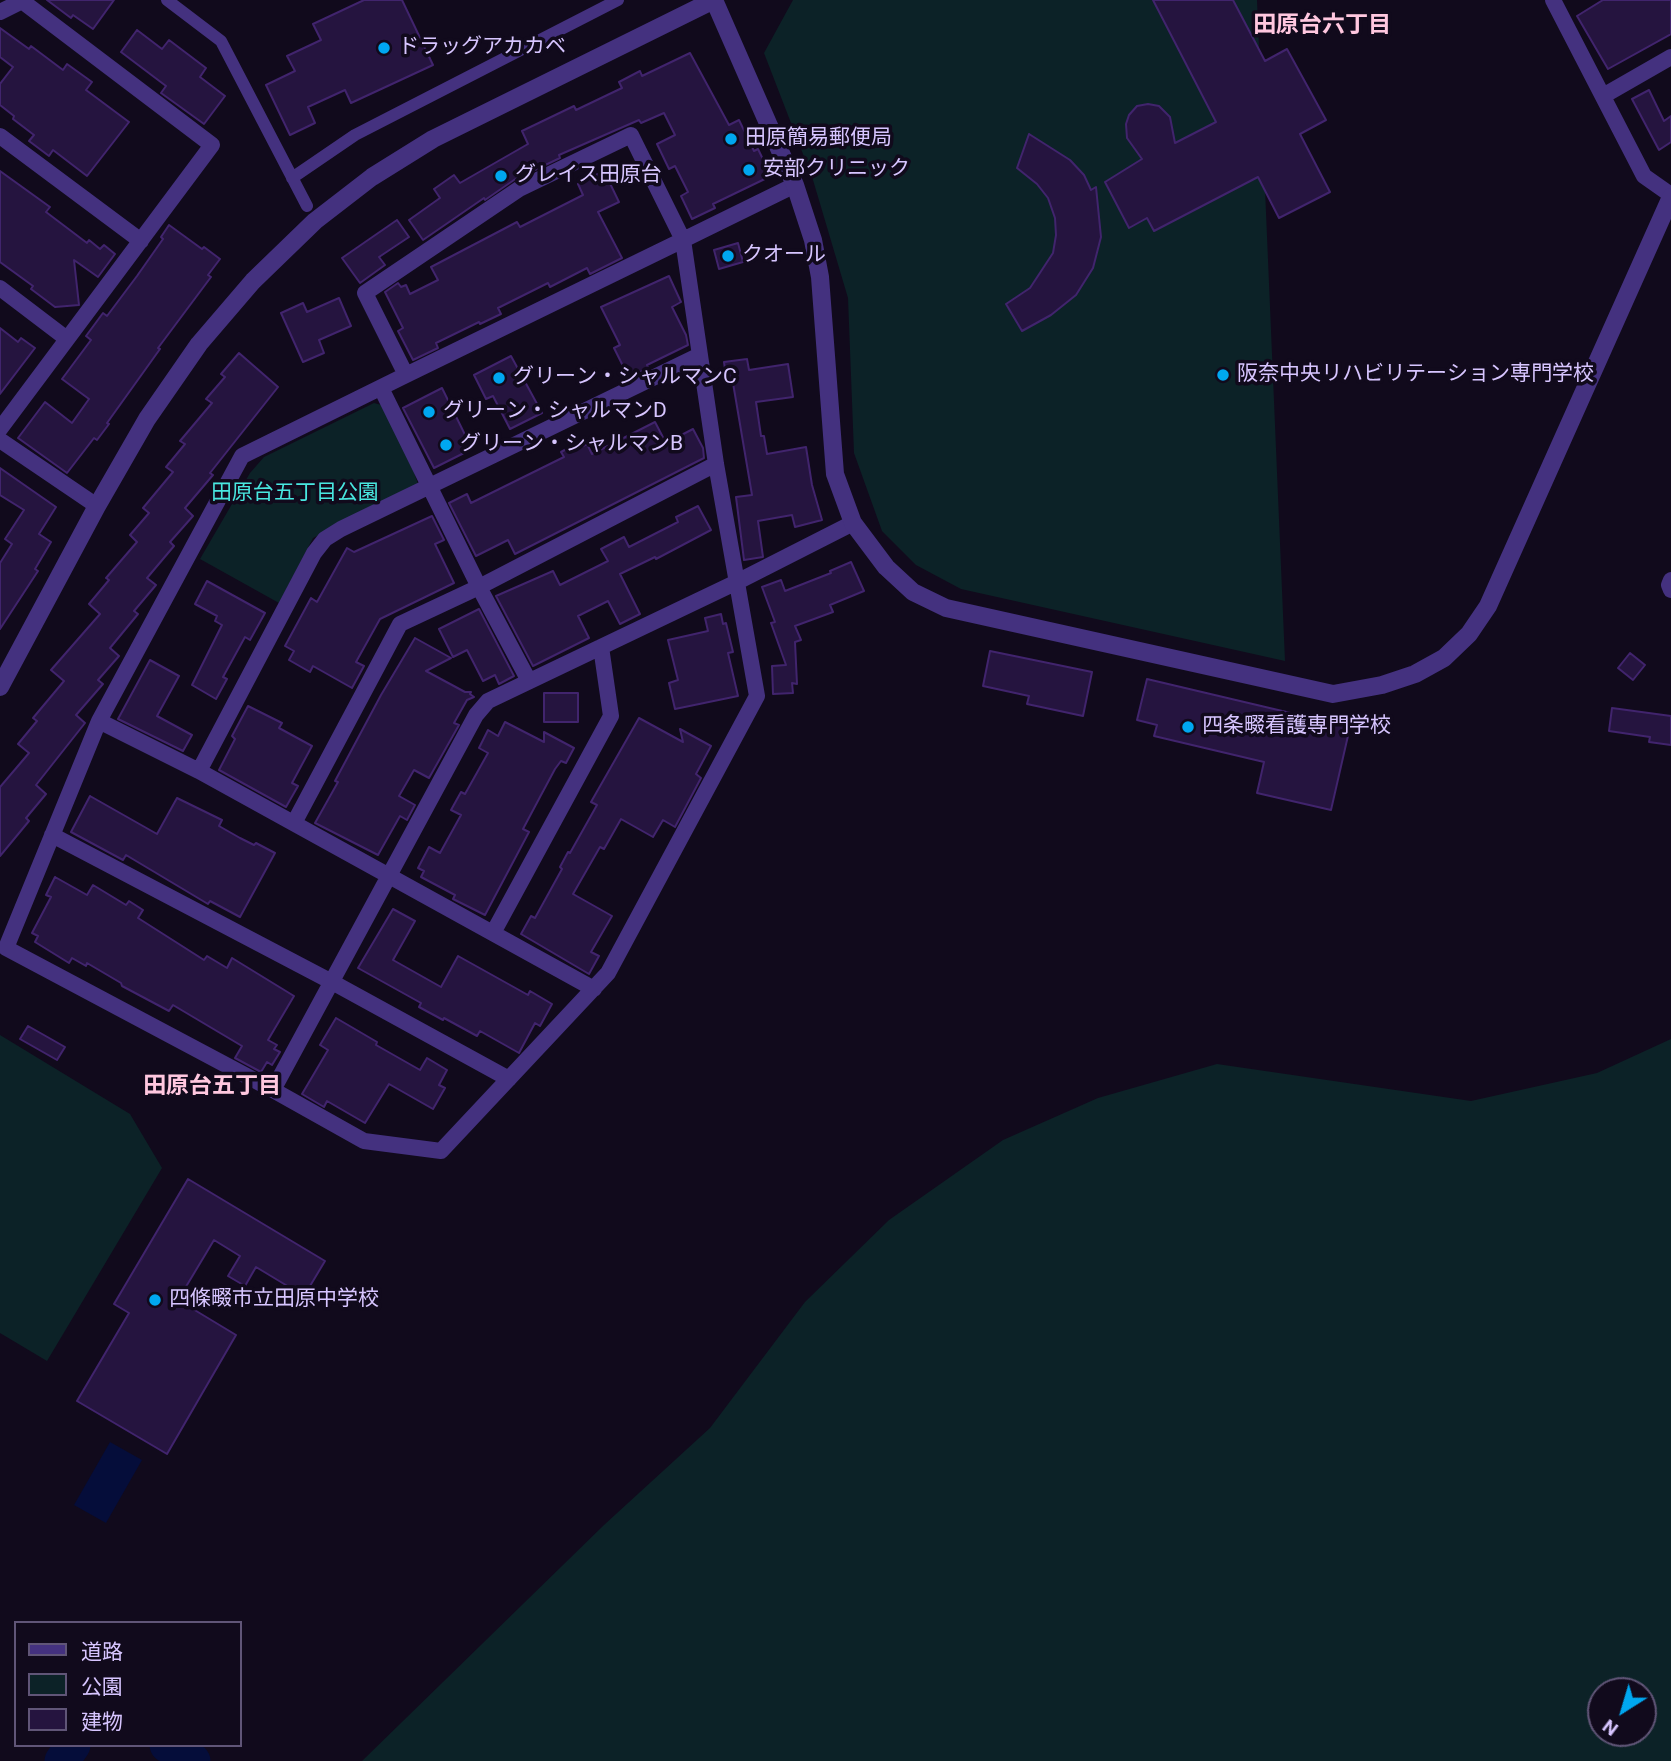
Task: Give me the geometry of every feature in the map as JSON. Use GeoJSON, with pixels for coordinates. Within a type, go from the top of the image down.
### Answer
{"type":"FeatureCollection","features":[{"type":"Feature","properties":{"kind":"street"},"geometry":{"type":"LineString","coordinates":[[167,0],[221,41],[307,206]]}},
{"type":"Feature","properties":{"kind":"street"},"geometry":{"type":"LineString","coordinates":[[292,178],[355,135],[618,0]]}},
{"type":"Feature","properties":{"kind":"street"},"geometry":{"type":"LineString","coordinates":[[0,687],[147,419],[199,344],[253,281],[315,221],[372,177],[433,139],[714,0],[795,185],[813,240],[820,277],[835,474],[853,523],[886,568],[913,592],[946,608],[1334,694],[1382,685],[1415,674],[1444,658],[1469,634],[1488,606],[1671,196],[1644,176],[1553,0]]}},
{"type":"Feature","properties":{"kind":"street"},"geometry":{"type":"LineString","coordinates":[[0,12],[22,1],[212,145],[0,429]]}},
{"type":"Feature","properties":{"kind":"street"},"geometry":{"type":"LineString","coordinates":[[1603,96],[1671,57]]}},
{"type":"Feature","properties":{"kind":"street"},"geometry":{"type":"LineString","coordinates":[[406,376],[365,293],[519,189],[631,135],[682,240],[716,464],[757,696],[608,973],[441,1151],[364,1141],[6,948],[99,721],[242,456],[406,376],[682,240],[795,185]]}},
{"type":"Feature","properties":{"kind":"street"},"geometry":{"type":"LineString","coordinates":[[0,136],[141,241]]}},
{"type":"Feature","properties":{"kind":"street"},"geometry":{"type":"LineString","coordinates":[[0,288],[67,339]]}},
{"type":"Feature","properties":{"kind":"street"},"geometry":{"type":"LineString","coordinates":[[199,771],[314,553],[325,539],[700,355]]}},
{"type":"Feature","properties":{"kind":"street"},"geometry":{"type":"LineString","coordinates":[[381,388],[529,681]]}},
{"type":"Feature","properties":{"kind":"street"},"geometry":{"type":"LineString","coordinates":[[0,440],[97,506]]}},
{"type":"Feature","properties":{"kind":"street"},"geometry":{"type":"LineString","coordinates":[[294,823],[400,624],[480,587],[716,464]]}},
{"type":"Feature","properties":{"kind":"street"},"geometry":{"type":"LineString","coordinates":[[273,1090],[476,715],[488,701],[737,582],[853,523]]}},
{"type":"Feature","properties":{"kind":"street"},"geometry":{"type":"LineString","coordinates":[[1671,580],[1671,590]]}},
{"type":"Feature","properties":{"kind":"street"},"geometry":{"type":"LineString","coordinates":[[494,933],[611,716],[601,647]]}},
{"type":"Feature","properties":{"kind":"street"},"geometry":{"type":"LineString","coordinates":[[99,721],[199,771],[594,989]]}},
{"type":"Feature","properties":{"kind":"street"},"geometry":{"type":"LineString","coordinates":[[52,835],[332,982],[509,1079]]}},
{"type":"Feature","properties":{"kind":"green space","name":"阪奈中央リハビリテーション専門学校"},"geometry":{"type":"Polygon","coordinates":[[[793,0],[1257,0],[1285,661],[961,589],[916,565],[882,531],[854,453],[848,298],[813,180],[764,53],[793,0]]]}},
{"type":"Feature","properties":{"kind":"green space","name":"田原台五丁目公園"},"geometry":{"type":"Polygon","coordinates":[[[374,403],[385,406],[407,452],[418,484],[313,538],[279,603],[200,559],[250,473],[264,457],[374,403]]]}},
{"type":"Feature","properties":{"kind":"green space"},"geometry":{"type":"Polygon","coordinates":[[[0,1035],[130,1114],[162,1168],[47,1361],[0,1333],[0,1035]]]}},
{"type":"Feature","properties":{"kind":"green space"},"geometry":{"type":"Polygon","coordinates":[[[1671,1039],[1671,1761],[362,1761],[604,1525],[710,1428],[805,1302],[889,1220],[1003,1140],[1098,1098],[1217,1064],[1471,1101],[1597,1073],[1671,1039]]]}},
{"type":"Feature","properties":{"kind":"shaded area"},"geometry":{"type":"Polygon","coordinates":[[[110,1442],[142,1460],[106,1523],[74,1505],[110,1442]]]}},
{"type":"Feature","properties":{"kind":"building"},"geometry":{"type":"Polygon","coordinates":[[[47,0],[114,0],[93,29],[73,15],[71,18],[47,0]]]}},
{"type":"Feature","properties":{"kind":"building"},"geometry":{"type":"Polygon","coordinates":[[[364,0],[402,0],[433,65],[351,103],[345,90],[308,107],[315,123],[290,135],[266,85],[295,71],[287,56],[321,40],[313,24],[364,0]]]}},
{"type":"Feature","properties":{"kind":"building"},"geometry":{"type":"Polygon","coordinates":[[[1153,0],[1233,0],[1265,61],[1287,49],[1326,120],[1300,134],[1330,192],[1279,218],[1258,177],[1154,231],[1147,218],[1129,228],[1105,182],[1142,159],[1127,138],[1126,124],[1129,115],[1137,106],[1159,106],[1170,117],[1175,143],[1216,122],[1153,0]]]}},
{"type":"Feature","properties":{"kind":"building"},"geometry":{"type":"Polygon","coordinates":[[[1603,0],[1671,0],[1671,34],[1608,69],[1577,16],[1603,0]]]}},
{"type":"Feature","properties":{"kind":"building"},"geometry":{"type":"Polygon","coordinates":[[[0,28],[29,49],[31,46],[63,70],[67,64],[92,82],[86,90],[129,122],[87,176],[53,150],[49,156],[29,141],[34,135],[0,105],[0,84],[13,67],[0,57],[0,28]]]}},
{"type":"Feature","properties":{"kind":"building"},"geometry":{"type":"Polygon","coordinates":[[[137,30],[162,49],[169,40],[206,68],[200,77],[225,96],[204,124],[161,93],[166,86],[121,52],[137,30]]]}},
{"type":"Feature","properties":{"kind":"building"},"geometry":{"type":"Polygon","coordinates":[[[690,53],[729,125],[739,120],[754,151],[758,149],[771,176],[713,204],[715,208],[692,219],[681,196],[688,192],[675,166],[669,169],[657,144],[675,135],[664,113],[641,123],[639,120],[559,155],[560,158],[514,180],[485,200],[484,198],[423,240],[409,220],[440,198],[434,189],[454,175],[460,183],[528,144],[522,131],[574,106],[576,110],[622,88],[619,82],[640,71],[642,76],[690,53]]]}},
{"type":"Feature","properties":{"kind":"building"},"geometry":{"type":"Polygon","coordinates":[[[1649,90],[1664,121],[1671,116],[1671,142],[1659,150],[1632,99],[1649,90]]]}},
{"type":"Feature","properties":{"kind":"building"},"geometry":{"type":"Polygon","coordinates":[[[1029,134],[1070,160],[1084,175],[1091,190],[1096,187],[1101,237],[1093,268],[1076,295],[1051,315],[1022,331],[1006,304],[1030,288],[1053,253],[1056,235],[1055,218],[1048,198],[1037,184],[1017,168],[1029,134]]]}},
{"type":"Feature","properties":{"kind":"building"},"geometry":{"type":"Polygon","coordinates":[[[0,171],[50,207],[46,212],[87,243],[89,240],[100,249],[104,245],[115,254],[98,277],[74,260],[79,305],[55,307],[31,289],[33,286],[0,262],[0,171]]]}},
{"type":"Feature","properties":{"kind":"building"},"geometry":{"type":"Polygon","coordinates":[[[604,171],[619,202],[598,212],[622,258],[590,274],[587,268],[550,287],[548,283],[498,308],[501,314],[436,343],[438,348],[413,360],[398,331],[403,328],[385,292],[398,283],[401,287],[406,285],[410,294],[438,280],[431,267],[517,222],[520,227],[583,195],[578,184],[604,171]]]}},
{"type":"Feature","properties":{"kind":"building"},"geometry":{"type":"Polygon","coordinates":[[[397,220],[409,237],[379,257],[385,265],[360,283],[342,258],[397,220]]]}},
{"type":"Feature","properties":{"kind":"building"},"geometry":{"type":"Polygon","coordinates":[[[169,225],[220,259],[208,275],[211,277],[158,348],[160,349],[107,423],[109,424],[97,440],[94,438],[67,473],[18,438],[45,402],[72,423],[89,399],[62,379],[91,340],[86,336],[103,313],[107,316],[137,276],[163,239],[161,237],[169,225]]]}},
{"type":"Feature","properties":{"kind":"building","name":"クオール"},"geometry":{"type":"Polygon","coordinates":[[[738,243],[743,262],[719,269],[714,250],[738,243]]]}},
{"type":"Feature","properties":{"kind":"building"},"geometry":{"type":"Polygon","coordinates":[[[669,276],[681,302],[672,307],[688,345],[647,365],[648,368],[629,378],[614,348],[620,345],[601,307],[669,276]]]}},
{"type":"Feature","properties":{"kind":"building"},"geometry":{"type":"Polygon","coordinates":[[[339,298],[351,326],[319,340],[324,353],[303,362],[281,313],[303,303],[307,312],[339,298]]]}},
{"type":"Feature","properties":{"kind":"building"},"geometry":{"type":"Polygon","coordinates":[[[0,328],[18,342],[21,338],[35,348],[0,394],[0,328]]]}},
{"type":"Feature","properties":{"kind":"building"},"geometry":{"type":"Polygon","coordinates":[[[239,353],[278,387],[185,508],[193,516],[170,542],[174,546],[147,578],[156,585],[134,611],[138,614],[110,648],[119,656],[98,680],[103,684],[76,715],[85,723],[36,785],[46,794],[26,818],[29,821],[0,856],[0,787],[29,753],[18,744],[37,721],[33,718],[64,681],[51,670],[100,614],[89,604],[109,580],[106,578],[137,542],[130,535],[149,513],[143,508],[173,472],[166,467],[185,444],[180,441],[212,403],[206,399],[225,377],[221,374],[239,353]]]}},
{"type":"Feature","properties":{"kind":"building"},"geometry":{"type":"Polygon","coordinates":[[[511,356],[542,413],[510,429],[493,396],[486,399],[474,375],[511,356]]]}},
{"type":"Feature","properties":{"kind":"building"},"geometry":{"type":"Polygon","coordinates":[[[747,359],[749,370],[788,364],[793,397],[756,402],[761,436],[764,436],[767,454],[806,447],[812,485],[822,520],[795,527],[792,515],[758,521],[763,557],[744,560],[736,497],[752,495],[733,383],[727,384],[724,362],[747,359]]]}},
{"type":"Feature","properties":{"kind":"building"},"geometry":{"type":"Polygon","coordinates":[[[442,388],[472,449],[434,468],[403,408],[442,388]]]}},
{"type":"Feature","properties":{"kind":"building"},"geometry":{"type":"Polygon","coordinates":[[[655,422],[666,443],[693,429],[703,448],[704,458],[515,554],[508,540],[476,556],[449,503],[467,494],[471,503],[564,457],[561,452],[581,441],[583,446],[587,444],[592,454],[655,422]]]}},
{"type":"Feature","properties":{"kind":"building"},"geometry":{"type":"Polygon","coordinates":[[[0,468],[56,507],[39,534],[51,542],[35,569],[38,571],[0,629],[0,563],[12,544],[5,539],[24,510],[0,495],[0,468]]]}},
{"type":"Feature","properties":{"kind":"building"},"geometry":{"type":"Polygon","coordinates":[[[698,506],[711,530],[656,559],[655,557],[620,574],[640,614],[620,624],[608,601],[578,616],[589,638],[533,666],[496,596],[553,571],[560,585],[608,561],[601,549],[624,537],[629,547],[678,522],[676,517],[698,506]]]}},
{"type":"Feature","properties":{"kind":"building"},"geometry":{"type":"Polygon","coordinates":[[[432,516],[444,540],[435,544],[454,583],[380,619],[356,662],[364,666],[352,688],[313,666],[310,672],[289,660],[294,651],[285,646],[311,598],[317,602],[347,548],[354,552],[432,516]]]}},
{"type":"Feature","properties":{"kind":"building"},"geometry":{"type":"Polygon","coordinates":[[[851,562],[864,591],[830,605],[833,612],[795,626],[801,640],[795,642],[797,684],[792,683],[793,693],[773,694],[772,666],[786,665],[771,623],[775,622],[762,587],[781,580],[785,591],[851,562]]]}},
{"type":"Feature","properties":{"kind":"building"},"geometry":{"type":"Polygon","coordinates":[[[207,581],[265,613],[250,640],[245,637],[223,677],[227,679],[216,699],[192,685],[222,625],[215,621],[217,616],[195,604],[207,581]]]}},
{"type":"Feature","properties":{"kind":"building"},"geometry":{"type":"Polygon","coordinates":[[[479,609],[514,676],[499,684],[495,675],[483,681],[467,650],[453,657],[439,629],[479,609]]]}},
{"type":"Feature","properties":{"kind":"building"},"geometry":{"type":"Polygon","coordinates":[[[721,614],[733,652],[728,653],[738,696],[675,709],[669,683],[678,680],[668,640],[708,631],[705,618],[721,614]]]}},
{"type":"Feature","properties":{"kind":"building"},"geometry":{"type":"Polygon","coordinates":[[[415,638],[451,658],[426,671],[465,692],[471,692],[474,697],[467,700],[454,723],[459,725],[429,778],[414,770],[399,796],[415,805],[407,820],[400,816],[378,855],[315,823],[381,695],[415,638]]]}},
{"type":"Feature","properties":{"kind":"building"},"geometry":{"type":"Polygon","coordinates":[[[990,651],[1092,672],[1083,716],[1027,704],[1029,696],[983,686],[990,651]]]}},
{"type":"Feature","properties":{"kind":"building"},"geometry":{"type":"Polygon","coordinates":[[[1630,653],[1645,665],[1633,680],[1618,668],[1630,653]]]}},
{"type":"Feature","properties":{"kind":"building"},"geometry":{"type":"Polygon","coordinates":[[[150,660],[179,676],[157,716],[192,735],[183,751],[118,719],[150,660]]]}},
{"type":"Feature","properties":{"kind":"building"},"geometry":{"type":"Polygon","coordinates":[[[1147,679],[1350,727],[1331,810],[1257,793],[1264,762],[1154,736],[1157,725],[1137,720],[1147,679]]]}},
{"type":"Feature","properties":{"kind":"building"},"geometry":{"type":"Polygon","coordinates":[[[544,693],[578,693],[578,722],[544,722],[544,693]]]}},
{"type":"Feature","properties":{"kind":"building"},"geometry":{"type":"Polygon","coordinates":[[[248,706],[282,723],[279,728],[312,746],[292,783],[298,786],[286,807],[219,770],[235,739],[232,736],[248,706]]]}},
{"type":"Feature","properties":{"kind":"building"},"geometry":{"type":"Polygon","coordinates":[[[1612,708],[1671,716],[1671,745],[1649,742],[1650,737],[1609,731],[1612,708]]]}},
{"type":"Feature","properties":{"kind":"building"},"geometry":{"type":"Polygon","coordinates":[[[639,718],[683,742],[680,729],[711,746],[696,774],[701,778],[675,827],[663,820],[653,837],[621,819],[604,849],[600,847],[573,894],[612,916],[591,952],[599,956],[589,974],[521,934],[531,916],[535,918],[562,869],[560,867],[568,852],[570,853],[597,805],[591,802],[639,718]]]}},
{"type":"Feature","properties":{"kind":"building"},"geometry":{"type":"Polygon","coordinates":[[[505,722],[544,742],[544,732],[574,748],[566,763],[561,761],[555,769],[540,797],[523,829],[529,832],[485,915],[453,899],[455,895],[421,877],[424,871],[418,868],[429,847],[440,853],[461,815],[451,810],[461,792],[465,794],[488,753],[479,748],[488,730],[498,736],[505,722]]]}},
{"type":"Feature","properties":{"kind":"building"},"geometry":{"type":"Polygon","coordinates":[[[90,796],[157,834],[177,798],[222,820],[219,826],[240,838],[275,853],[240,917],[210,901],[208,904],[126,855],[123,860],[71,832],[90,796]]]}},
{"type":"Feature","properties":{"kind":"building"},"geometry":{"type":"Polygon","coordinates":[[[55,877],[87,895],[93,885],[126,905],[129,901],[143,910],[138,918],[204,960],[207,956],[227,968],[232,958],[294,996],[268,1040],[277,1045],[274,1049],[280,1052],[272,1065],[267,1062],[261,1072],[235,1058],[242,1046],[173,1005],[169,1011],[122,986],[87,963],[86,966],[72,958],[69,963],[35,942],[38,936],[32,933],[51,897],[46,895],[55,877]]]}},
{"type":"Feature","properties":{"kind":"building"},"geometry":{"type":"Polygon","coordinates":[[[393,909],[415,921],[393,960],[441,987],[458,956],[528,995],[530,991],[552,1004],[540,1026],[535,1023],[519,1053],[480,1031],[477,1036],[444,1018],[443,1020],[419,1007],[421,1003],[358,968],[393,909]]]}},
{"type":"Feature","properties":{"kind":"building"},"geometry":{"type":"Polygon","coordinates":[[[336,1018],[420,1070],[427,1058],[447,1070],[439,1085],[445,1088],[433,1109],[389,1084],[365,1123],[327,1101],[324,1107],[302,1094],[328,1050],[320,1045],[336,1018]]]}},
{"type":"Feature","properties":{"kind":"building"},"geometry":{"type":"Polygon","coordinates":[[[28,1026],[65,1047],[57,1060],[20,1039],[28,1026]]]}},
{"type":"Feature","properties":{"kind":"building"},"geometry":{"type":"Polygon","coordinates":[[[188,1179],[325,1261],[304,1296],[256,1267],[245,1286],[228,1276],[240,1256],[214,1240],[178,1300],[236,1335],[167,1454],[77,1401],[129,1313],[114,1304],[188,1179]]]}},
{"type":"Feature","properties":{"kind":"waterway"},"geometry":{"type":"LineString","coordinates":[[62,1761],[72,1747]]}},
{"type":"Feature","properties":{"kind":"waterway"},"geometry":{"type":"LineString","coordinates":[[170,1747],[193,1761]]}},
{"type":"Feature","properties":{"kind":"place","name":"ドラッグアカカベ"},"geometry":{"type":"Point","coordinates":[384,48]}},
{"type":"Feature","properties":{"kind":"place","name":"田原簡易郵便局"},"geometry":{"type":"Point","coordinates":[731,139]}},
{"type":"Feature","properties":{"kind":"place","name":"安部クリニック"},"geometry":{"type":"Point","coordinates":[749,170]}},
{"type":"Feature","properties":{"kind":"place","name":"グレイス田原台"},"geometry":{"type":"Point","coordinates":[501,176]}},
{"type":"Feature","properties":{"kind":"place","name":"クオール"},"geometry":{"type":"Point","coordinates":[728,256]}},
{"type":"Feature","properties":{"kind":"place","name":"阪奈中央リハビリテーション専門学校"},"geometry":{"type":"Point","coordinates":[1223,375]}},
{"type":"Feature","properties":{"kind":"place","name":"グリーン・シャルマンC"},"geometry":{"type":"Point","coordinates":[499,378]}},
{"type":"Feature","properties":{"kind":"place","name":"グリーン・シャルマンD"},"geometry":{"type":"Point","coordinates":[429,412]}},
{"type":"Feature","properties":{"kind":"place","name":"グリーン・シャルマンB"},"geometry":{"type":"Point","coordinates":[446,445]}},
{"type":"Feature","properties":{"kind":"place","name":"四条畷看護専門学校"},"geometry":{"type":"Point","coordinates":[1188,727]}},
{"type":"Feature","properties":{"kind":"place","name":"四條畷市立田原中学校"},"geometry":{"type":"Point","coordinates":[155,1300]}},
{"type":"Feature","properties":{"kind":"district","name":"田原台六丁目"},"geometry":{"type":"Point","coordinates":[1322,26]}},
{"type":"Feature","properties":{"kind":"district","name":"田原台五丁目"},"geometry":{"type":"Point","coordinates":[212,1087]}}]}
